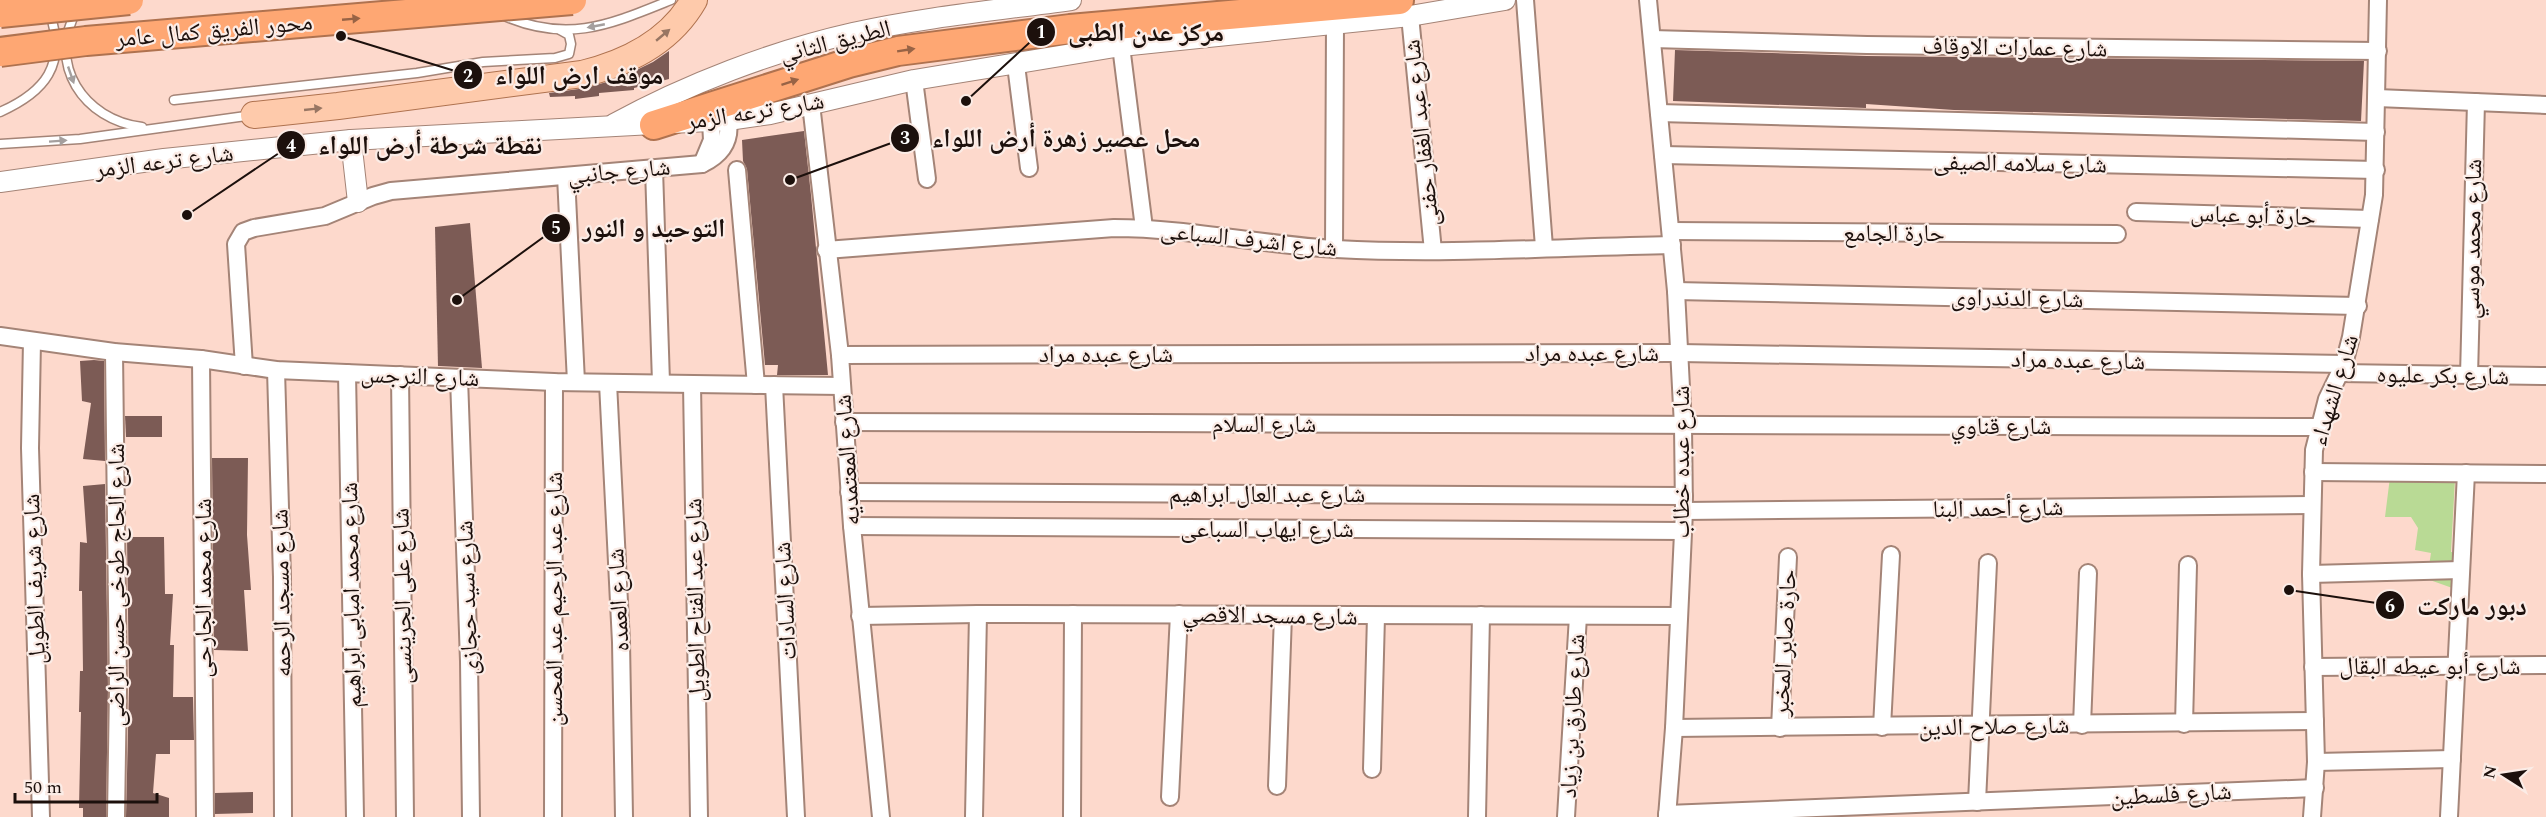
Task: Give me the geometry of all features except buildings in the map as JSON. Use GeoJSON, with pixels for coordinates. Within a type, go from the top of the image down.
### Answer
{"type":"FeatureCollection","features":[{"type":"Feature","properties":{"kind":"highway","name":"محور الفريق كمال عامر"},"geometry":{"type":"LineString","coordinates":[[0,13],[129,0]]}},
{"type":"Feature","properties":{"kind":"highway","name":"محور الفريق كمال عامر"},"geometry":{"type":"LineString","coordinates":[[0,52],[86,41],[572,0]]}},
{"type":"Feature","properties":{"kind":"highway"},"geometry":{"type":"LineString","coordinates":[[654,125],[849,63],[898,51],[1070,29],[1404,8]]}},
{"type":"Feature","properties":{"kind":"main road"},"geometry":{"type":"LineString","coordinates":[[254,115],[570,75],[613,66],[639,55],[669,31],[694,0]]}},
{"type":"Feature","properties":{"kind":"street","name":"الطريق الثاني"},"geometry":{"type":"LineString","coordinates":[[612,125],[653,102],[701,81],[853,33],[976,12],[1071,0]]}},
{"type":"Feature","properties":{"kind":"street","name":"شارع ترعه الزمر"},"geometry":{"type":"LineString","coordinates":[[0,182],[164,159],[351,140],[720,121],[811,104],[914,80],[1121,46],[1335,23],[1404,8],[1505,0]]}},
{"type":"Feature","properties":{"kind":"street"},"geometry":{"type":"LineString","coordinates":[[1525,0],[1544,248]]}},
{"type":"Feature","properties":{"kind":"street","name":"شارع عبده خطاب"},"geometry":{"type":"LineString","coordinates":[[1648,0],[1672,238],[1683,426],[1683,531],[1674,728],[1667,816]]}},
{"type":"Feature","properties":{"kind":"street","name":"شارع الشهداء"},"geometry":{"type":"LineString","coordinates":[[2312,817],[2316,762],[2311,574],[2313,472],[2318,427],[2327,399],[2342,368],[2358,306],[2370,219],[2376,170],[2378,0]]}},
{"type":"Feature","properties":{"kind":"street","name":"شارع عبد الغفار حفنى"},"geometry":{"type":"LineString","coordinates":[[1404,8],[1433,251]]}},
{"type":"Feature","properties":{"kind":"street"},"geometry":{"type":"LineString","coordinates":[[1334,249],[1335,23]]}},
{"type":"Feature","properties":{"kind":"street","name":"شارع عمارات الاوقاف"},"geometry":{"type":"LineString","coordinates":[[1652,39],[1867,45],[2378,51]]}},
{"type":"Feature","properties":{"kind":"street"},"geometry":{"type":"LineString","coordinates":[[1121,46],[1144,228]]}},
{"type":"Feature","properties":{"kind":"street"},"geometry":{"type":"LineString","coordinates":[[1016,64],[1029,168]]}},
{"type":"Feature","properties":{"kind":"street"},"geometry":{"type":"LineString","coordinates":[[914,80],[927,179]]}},
{"type":"Feature","properties":{"kind":"street"},"geometry":{"type":"LineString","coordinates":[[2377,98],[2546,105]]}},
{"type":"Feature","properties":{"kind":"street","name":"شارع محمد موسي"},"geometry":{"type":"LineString","coordinates":[[2469,376],[2476,102]]}},
{"type":"Feature","properties":{"kind":"street","name":"شارع المعتمديه"},"geometry":{"type":"LineString","coordinates":[[811,104],[826,250],[840,355],[852,526],[881,817]]}},
{"type":"Feature","properties":{"kind":"street"},"geometry":{"type":"LineString","coordinates":[[1659,113],[2376,132]]}},
{"type":"Feature","properties":{"kind":"street","name":"شارع جانبي"},"geometry":{"type":"LineString","coordinates":[[244,366],[236,244],[243,232],[254,228],[325,216],[391,191],[702,164],[720,121]]}},
{"type":"Feature","properties":{"kind":"street"},"geometry":{"type":"LineString","coordinates":[[351,140],[365,199]]}},
{"type":"Feature","properties":{"kind":"street","name":"شارع سلامه الصيفى"},"geometry":{"type":"LineString","coordinates":[[1663,155],[2376,170]]}},
{"type":"Feature","properties":{"kind":"street"},"geometry":{"type":"LineString","coordinates":[[654,169],[661,382]]}},
{"type":"Feature","properties":{"kind":"street"},"geometry":{"type":"LineString","coordinates":[[737,170],[756,385]]}},
{"type":"Feature","properties":{"kind":"street"},"geometry":{"type":"LineString","coordinates":[[0,171],[41,177]]}},
{"type":"Feature","properties":{"kind":"street"},"geometry":{"type":"LineString","coordinates":[[566,176],[576,382]]}},
{"type":"Feature","properties":{"kind":"street","name":"حارة أبو عباس"},"geometry":{"type":"LineString","coordinates":[[2136,212],[2370,219]]}},
{"type":"Feature","properties":{"kind":"street","name":"شارع اشرف السباعى"},"geometry":{"type":"LineString","coordinates":[[826,250],[1114,228],[1144,228],[1260,243],[1334,249],[1433,251],[1544,248],[1672,238]]}},
{"type":"Feature","properties":{"kind":"street","name":"حارة الجامع"},"geometry":{"type":"LineString","coordinates":[[1672,238],[2117,234]]}},
{"type":"Feature","properties":{"kind":"street","name":"شارع الدندراوى"},"geometry":{"type":"LineString","coordinates":[[1676,291],[2358,306]]}},
{"type":"Feature","properties":{"kind":"street","name":"شارع النرجس"},"geometry":{"type":"LineString","coordinates":[[0,336],[114,352],[201,359],[276,370],[554,382],[842,386]]}},
{"type":"Feature","properties":{"kind":"street","name":"شارع شريف الطويل"},"geometry":{"type":"LineString","coordinates":[[32,341],[30,459],[41,817]]}},
{"type":"Feature","properties":{"kind":"street","name":"شارع الحاج طوخى حسن الراضى"},"geometry":{"type":"LineString","coordinates":[[114,352],[118,687],[116,817]]}},
{"type":"Feature","properties":{"kind":"street","name":"شارع عبده مراد"},"geometry":{"type":"LineString","coordinates":[[840,355],[1680,353],[2342,368]]}},
{"type":"Feature","properties":{"kind":"street","name":"شارع محمد الجارحى"},"geometry":{"type":"LineString","coordinates":[[201,359],[205,817]]}},
{"type":"Feature","properties":{"kind":"street","name":"شارع بكر عليوه"},"geometry":{"type":"LineString","coordinates":[[2342,368],[2469,376],[2546,376]]}},
{"type":"Feature","properties":{"kind":"street","name":"شارع مسجد الرحمه"},"geometry":{"type":"LineString","coordinates":[[276,370],[282,577],[283,817]]}},
{"type":"Feature","properties":{"kind":"street","name":"شارع محمد امبابى ابراهيم"},"geometry":{"type":"LineString","coordinates":[[347,374],[356,817]]}},
{"type":"Feature","properties":{"kind":"street","name":"شارع على الجرينسى"},"geometry":{"type":"LineString","coordinates":[[400,375],[405,817]]}},
{"type":"Feature","properties":{"kind":"street","name":"شارع سيد حجازى"},"geometry":{"type":"LineString","coordinates":[[459,378],[469,672],[471,817]]}},
{"type":"Feature","properties":{"kind":"street","name":"شارع عبد الرحيم عبد المحسن"},"geometry":{"type":"LineString","coordinates":[[553,817],[554,382]]}},
{"type":"Feature","properties":{"kind":"street","name":"شارع العمده"},"geometry":{"type":"LineString","coordinates":[[608,382],[621,642],[624,817]]}},
{"type":"Feature","properties":{"kind":"street","name":"شارع عبد الفتاح الطويل"},"geometry":{"type":"LineString","coordinates":[[692,384],[699,817]]}},
{"type":"Feature","properties":{"kind":"street","name":"شارع السادات"},"geometry":{"type":"LineString","coordinates":[[774,385],[796,817]]}},
{"type":"Feature","properties":{"kind":"street","name":"شارع السلام"},"geometry":{"type":"LineString","coordinates":[[844,422],[1683,426]]}},
{"type":"Feature","properties":{"kind":"street","name":"شارع قناوي"},"geometry":{"type":"LineString","coordinates":[[1683,426],[2318,427]]}},
{"type":"Feature","properties":{"kind":"street"},"geometry":{"type":"LineString","coordinates":[[2313,472],[2546,474]]}},
{"type":"Feature","properties":{"kind":"street"},"geometry":{"type":"LineString","coordinates":[[2449,817],[2466,473]]}},
{"type":"Feature","properties":{"kind":"street","name":"شارع عبد العال ابراهيم"},"geometry":{"type":"LineString","coordinates":[[849,492],[1684,503]]}},
{"type":"Feature","properties":{"kind":"street","name":"شارع أحمد البنا"},"geometry":{"type":"LineString","coordinates":[[1684,503],[2312,505]]}},
{"type":"Feature","properties":{"kind":"street","name":"شارع ايهاب السباعى"},"geometry":{"type":"LineString","coordinates":[[852,526],[1683,531]]}},
{"type":"Feature","properties":{"kind":"street"},"geometry":{"type":"LineString","coordinates":[[1882,727],[1891,555]]}},
{"type":"Feature","properties":{"kind":"street","name":"حارة صابر المخبر"},"geometry":{"type":"LineString","coordinates":[[1780,728],[1788,557]]}},
{"type":"Feature","properties":{"kind":"street"},"geometry":{"type":"LineString","coordinates":[[1977,802],[1988,563]]}},
{"type":"Feature","properties":{"kind":"street"},"geometry":{"type":"LineString","coordinates":[[2184,724],[2187,565]]}},
{"type":"Feature","properties":{"kind":"street"},"geometry":{"type":"LineString","coordinates":[[2311,574],[2461,570]]}},
{"type":"Feature","properties":{"kind":"street"},"geometry":{"type":"LineString","coordinates":[[2082,725],[2088,573]]}},
{"type":"Feature","properties":{"kind":"street"},"geometry":{"type":"LineString","coordinates":[[974,817],[978,614]]}},
{"type":"Feature","properties":{"kind":"street"},"geometry":{"type":"LineString","coordinates":[[1071,817],[1073,614]]}},
{"type":"Feature","properties":{"kind":"street"},"geometry":{"type":"LineString","coordinates":[[1170,797],[1179,614]]}},
{"type":"Feature","properties":{"kind":"street","name":"شارع مسجد الاقصي"},"geometry":{"type":"LineString","coordinates":[[860,615],[1679,616]]}},
{"type":"Feature","properties":{"kind":"street"},"geometry":{"type":"LineString","coordinates":[[1277,786],[1283,615]]}},
{"type":"Feature","properties":{"kind":"street"},"geometry":{"type":"LineString","coordinates":[[1478,817],[1481,615]]}},
{"type":"Feature","properties":{"kind":"street"},"geometry":{"type":"LineString","coordinates":[[1372,769],[1376,616]]}},
{"type":"Feature","properties":{"kind":"street","name":"شارع طارق بن زياد"},"geometry":{"type":"LineString","coordinates":[[1566,817],[1578,616]]}},
{"type":"Feature","properties":{"kind":"street","name":"شارع أبو عيطه البقال"},"geometry":{"type":"LineString","coordinates":[[2313,667],[2546,665]]}},
{"type":"Feature","properties":{"kind":"street","name":"شارع صلاح الدين"},"geometry":{"type":"LineString","coordinates":[[1674,728],[2315,721]]}},
{"type":"Feature","properties":{"kind":"street"},"geometry":{"type":"LineString","coordinates":[[2316,762],[2452,759]]}},
{"type":"Feature","properties":{"kind":"street","name":"شارع فلسطين"},"geometry":{"type":"LineString","coordinates":[[1667,816],[2315,788]]}},
{"type":"Feature","properties":{"kind":"lane"},"geometry":{"type":"LineString","coordinates":[[0,112],[35,92],[45,83],[50,71],[54,59],[55,33],[44,0]]}},
{"type":"Feature","properties":{"kind":"lane"},"geometry":{"type":"LineString","coordinates":[[84,0],[75,13],[67,40],[69,68],[73,82],[80,94],[100,114],[126,125],[152,128]]}},
{"type":"Feature","properties":{"kind":"lane"},"geometry":{"type":"LineString","coordinates":[[476,0],[492,11],[525,26],[560,30],[604,25],[638,15],[671,0]]}},
{"type":"Feature","properties":{"kind":"lane"},"geometry":{"type":"LineString","coordinates":[[174,100],[417,73],[483,62],[555,58],[569,54],[571,44],[569,35],[560,30]]}},
{"type":"Feature","properties":{"kind":"lane"},"geometry":{"type":"LineString","coordinates":[[0,144],[80,139],[254,115]]}},
{"type":"Feature","properties":{"kind":"green space"},"geometry":{"type":"Polygon","coordinates":[[[2390,477],[2455,479],[2451,552],[2460,553],[2458,590],[2427,579],[2431,553],[2415,550],[2418,528],[2411,517],[2385,517],[2390,477]]]}},
{"type":"Feature","properties":{"kind":"place","name":"موقف ارض اللواء"},"geometry":{"type":"Point","coordinates":[341,36]}},
{"type":"Feature","properties":{"kind":"place","name":"مركز عدن الطبى"},"geometry":{"type":"Point","coordinates":[966,101]}},
{"type":"Feature","properties":{"kind":"place","name":"محل عصير زهرة أرض اللواء"},"geometry":{"type":"Point","coordinates":[790,180]}},
{"type":"Feature","properties":{"kind":"place","name":"نقطة شرطة أرض اللواء"},"geometry":{"type":"Point","coordinates":[187,215]}},
{"type":"Feature","properties":{"kind":"place","name":"التوحيد و النور"},"geometry":{"type":"Point","coordinates":[457,300]}},
{"type":"Feature","properties":{"kind":"place","name":"دبور ماركت"},"geometry":{"type":"Point","coordinates":[2289,590]}}]}
